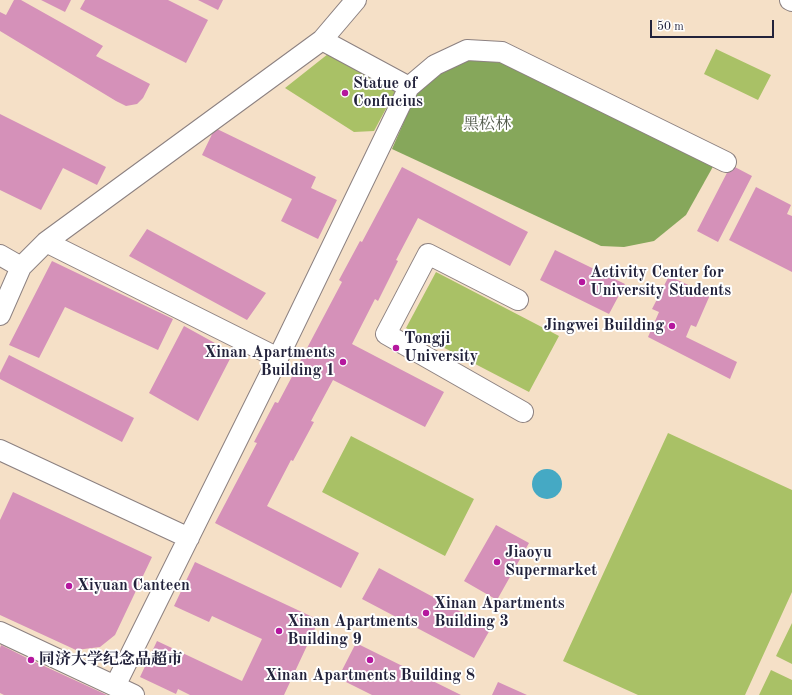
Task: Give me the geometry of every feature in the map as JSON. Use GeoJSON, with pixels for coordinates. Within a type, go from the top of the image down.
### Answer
{"type":"FeatureCollection","features":[{"type":"Feature","properties":{"kind":"lane"},"geometry":{"type":"LineString","coordinates":[[0,314],[22,267],[46,242],[322,40],[356,0]]}},
{"type":"Feature","properties":{"kind":"lane"},"geometry":{"type":"LineString","coordinates":[[322,40],[409,87]]}},
{"type":"Feature","properties":{"kind":"lane"},"geometry":{"type":"LineString","coordinates":[[115,686],[278,358],[409,87],[435,64],[467,50],[502,52],[726,162]]}},
{"type":"Feature","properties":{"kind":"lane"},"geometry":{"type":"LineString","coordinates":[[46,242],[278,358]]}},
{"type":"Feature","properties":{"kind":"lane"},"geometry":{"type":"LineString","coordinates":[[518,300],[428,254],[386,334],[523,412]]}},
{"type":"Feature","properties":{"kind":"lane"},"geometry":{"type":"LineString","coordinates":[[0,255],[22,267]]}},
{"type":"Feature","properties":{"kind":"lane"},"geometry":{"type":"LineString","coordinates":[[0,450],[189,538]]}},
{"type":"Feature","properties":{"kind":"lane"},"geometry":{"type":"LineString","coordinates":[[0,633],[134,695]]}},
{"type":"Feature","properties":{"kind":"green space"},"geometry":{"type":"Polygon","coordinates":[[[716,49],[771,75],[758,100],[704,74],[716,49]]]}},
{"type":"Feature","properties":{"kind":"green space"},"geometry":{"type":"Polygon","coordinates":[[[328,54],[396,90],[374,131],[354,132],[285,88],[328,54]]]}},
{"type":"Feature","properties":{"kind":"green space","name":"黑松林"},"geometry":{"type":"Polygon","coordinates":[[[468,59],[504,63],[715,163],[686,215],[654,241],[624,247],[601,246],[392,149],[417,92],[436,72],[468,59]]]}},
{"type":"Feature","properties":{"kind":"green space"},"geometry":{"type":"Polygon","coordinates":[[[436,272],[559,336],[529,392],[406,328],[436,272]]]}},
{"type":"Feature","properties":{"kind":"green space"},"geometry":{"type":"Polygon","coordinates":[[[668,433],[792,490],[792,592],[745,695],[638,695],[563,661],[668,433]]]}},
{"type":"Feature","properties":{"kind":"green space"},"geometry":{"type":"Polygon","coordinates":[[[351,436],[474,499],[445,556],[322,492],[351,436]]]}},
{"type":"Feature","properties":{"kind":"green space"},"geometry":{"type":"Polygon","coordinates":[[[792,623],[792,664],[776,656],[792,623]]]}},
{"type":"Feature","properties":{"kind":"green space"},"geometry":{"type":"Polygon","coordinates":[[[771,670],[792,680],[792,695],[759,695],[771,670]]]}},
{"type":"Feature","properties":{"kind":"water"},"geometry":{"type":"Polygon","coordinates":[[[547,469],[558,473],[562,484],[558,495],[547,499],[536,495],[532,484],[536,473],[547,469]]]}},
{"type":"Feature","properties":{"kind":"building"},"geometry":{"type":"Polygon","coordinates":[[[14,0],[21,0],[103,46],[96,56],[150,84],[143,98],[137,104],[126,106],[0,31],[0,12],[6,15],[14,0]]]}},
{"type":"Feature","properties":{"kind":"building"},"geometry":{"type":"Polygon","coordinates":[[[41,0],[71,0],[65,12],[41,0]]]}},
{"type":"Feature","properties":{"kind":"building"},"geometry":{"type":"Polygon","coordinates":[[[85,0],[168,0],[208,20],[186,63],[80,9],[85,0]]]}},
{"type":"Feature","properties":{"kind":"building"},"geometry":{"type":"Polygon","coordinates":[[[198,0],[223,0],[218,10],[198,0]]]}},
{"type":"Feature","properties":{"kind":"building"},"geometry":{"type":"Polygon","coordinates":[[[0,114],[106,167],[97,185],[63,168],[41,210],[0,190],[0,114]]]}},
{"type":"Feature","properties":{"kind":"building"},"geometry":{"type":"Polygon","coordinates":[[[215,128],[316,177],[311,188],[337,200],[318,239],[281,221],[292,199],[202,155],[215,128]]]}},
{"type":"Feature","properties":{"kind":"building"},"geometry":{"type":"Polygon","coordinates":[[[731,165],[752,176],[718,242],[697,231],[731,165]]]}},
{"type":"Feature","properties":{"kind":"building","name":"Xinan Apartments Building 1"},"geometry":{"type":"Polygon","coordinates":[[[402,167],[528,232],[510,266],[418,218],[396,260],[398,261],[378,301],[375,299],[352,344],[444,392],[425,427],[333,380],[311,421],[314,422],[293,461],[291,460],[267,506],[359,553],[341,588],[215,523],[257,443],[254,442],[275,402],[278,403],[342,282],[339,280],[360,241],[362,242],[402,167]]]}},
{"type":"Feature","properties":{"kind":"building"},"geometry":{"type":"Polygon","coordinates":[[[756,187],[791,205],[787,214],[792,216],[792,272],[729,240],[756,187]]]}},
{"type":"Feature","properties":{"kind":"building"},"geometry":{"type":"Polygon","coordinates":[[[147,229],[266,293],[247,320],[129,256],[147,229]]]}},
{"type":"Feature","properties":{"kind":"building","name":"Activity Center for University Students"},"geometry":{"type":"Polygon","coordinates":[[[555,250],[625,284],[609,314],[540,280],[555,250]]]}},
{"type":"Feature","properties":{"kind":"building"},"geometry":{"type":"Polygon","coordinates":[[[52,261],[173,319],[158,350],[65,307],[39,358],[9,345],[52,261]]]}},
{"type":"Feature","properties":{"kind":"building","name":"Jingwei Building"},"geometry":{"type":"Polygon","coordinates":[[[669,276],[710,295],[696,327],[691,325],[686,337],[737,362],[730,379],[648,337],[659,312],[652,309],[669,276]]]}},
{"type":"Feature","properties":{"kind":"building"},"geometry":{"type":"Polygon","coordinates":[[[184,326],[233,353],[198,421],[149,393],[184,326]]]}},
{"type":"Feature","properties":{"kind":"building"},"geometry":{"type":"Polygon","coordinates":[[[9,355],[134,418],[122,442],[0,379],[0,373],[9,355]]]}},
{"type":"Feature","properties":{"kind":"building","name":"Xiyuan Canteen"},"geometry":{"type":"Polygon","coordinates":[[[13,492],[152,557],[115,635],[100,647],[76,650],[0,615],[0,520],[13,492]]]}},
{"type":"Feature","properties":{"kind":"building","name":"Jiaoyu Supermarket"},"geometry":{"type":"Polygon","coordinates":[[[496,525],[529,543],[497,600],[464,581],[496,525]]]}},
{"type":"Feature","properties":{"kind":"building","name":"Xinan Apartments Building 9"},"geometry":{"type":"Polygon","coordinates":[[[195,562],[319,620],[284,695],[190,695],[178,689],[176,694],[140,677],[157,641],[242,681],[262,639],[212,616],[209,622],[174,606],[195,562]]]}},
{"type":"Feature","properties":{"kind":"building","name":"Xinan Apartments Building 3"},"geometry":{"type":"Polygon","coordinates":[[[379,568],[491,628],[474,658],[362,599],[379,568]]]}},
{"type":"Feature","properties":{"kind":"building","name":"Xinan Apartments Building 8"},"geometry":{"type":"Polygon","coordinates":[[[356,643],[461,695],[372,695],[338,678],[356,643]]]}},
{"type":"Feature","properties":{"kind":"building"},"geometry":{"type":"Polygon","coordinates":[[[1,645],[107,695],[4,695],[0,693],[1,645]]]}},
{"type":"Feature","properties":{"kind":"building"},"geometry":{"type":"Polygon","coordinates":[[[498,682],[527,695],[492,695],[498,682]]]}},
{"type":"Feature","properties":{"kind":"place","name":"Statue of Confucius"},"geometry":{"type":"Point","coordinates":[345,93]}},
{"type":"Feature","properties":{"kind":"place","name":"Activity Center for University Students"},"geometry":{"type":"Point","coordinates":[582,282]}},
{"type":"Feature","properties":{"kind":"place","name":"Jingwei Building"},"geometry":{"type":"Point","coordinates":[672,326]}},
{"type":"Feature","properties":{"kind":"place","name":"Tongji University"},"geometry":{"type":"Point","coordinates":[396,348]}},
{"type":"Feature","properties":{"kind":"place","name":"Xinan Apartments Building 1"},"geometry":{"type":"Point","coordinates":[343,362]}},
{"type":"Feature","properties":{"kind":"place","name":"Jiaoyu Supermarket"},"geometry":{"type":"Point","coordinates":[497,562]}},
{"type":"Feature","properties":{"kind":"place","name":"Xiyuan Canteen"},"geometry":{"type":"Point","coordinates":[69,586]}},
{"type":"Feature","properties":{"kind":"place","name":"Xinan Apartments Building 3"},"geometry":{"type":"Point","coordinates":[426,613]}},
{"type":"Feature","properties":{"kind":"place","name":"Xinan Apartments Building 9"},"geometry":{"type":"Point","coordinates":[279,631]}},
{"type":"Feature","properties":{"kind":"place","name":"同济大学纪念品超市"},"geometry":{"type":"Point","coordinates":[31,660]}},
{"type":"Feature","properties":{"kind":"place","name":"Xinan Apartments Building 8"},"geometry":{"type":"Point","coordinates":[370,660]}}]}
